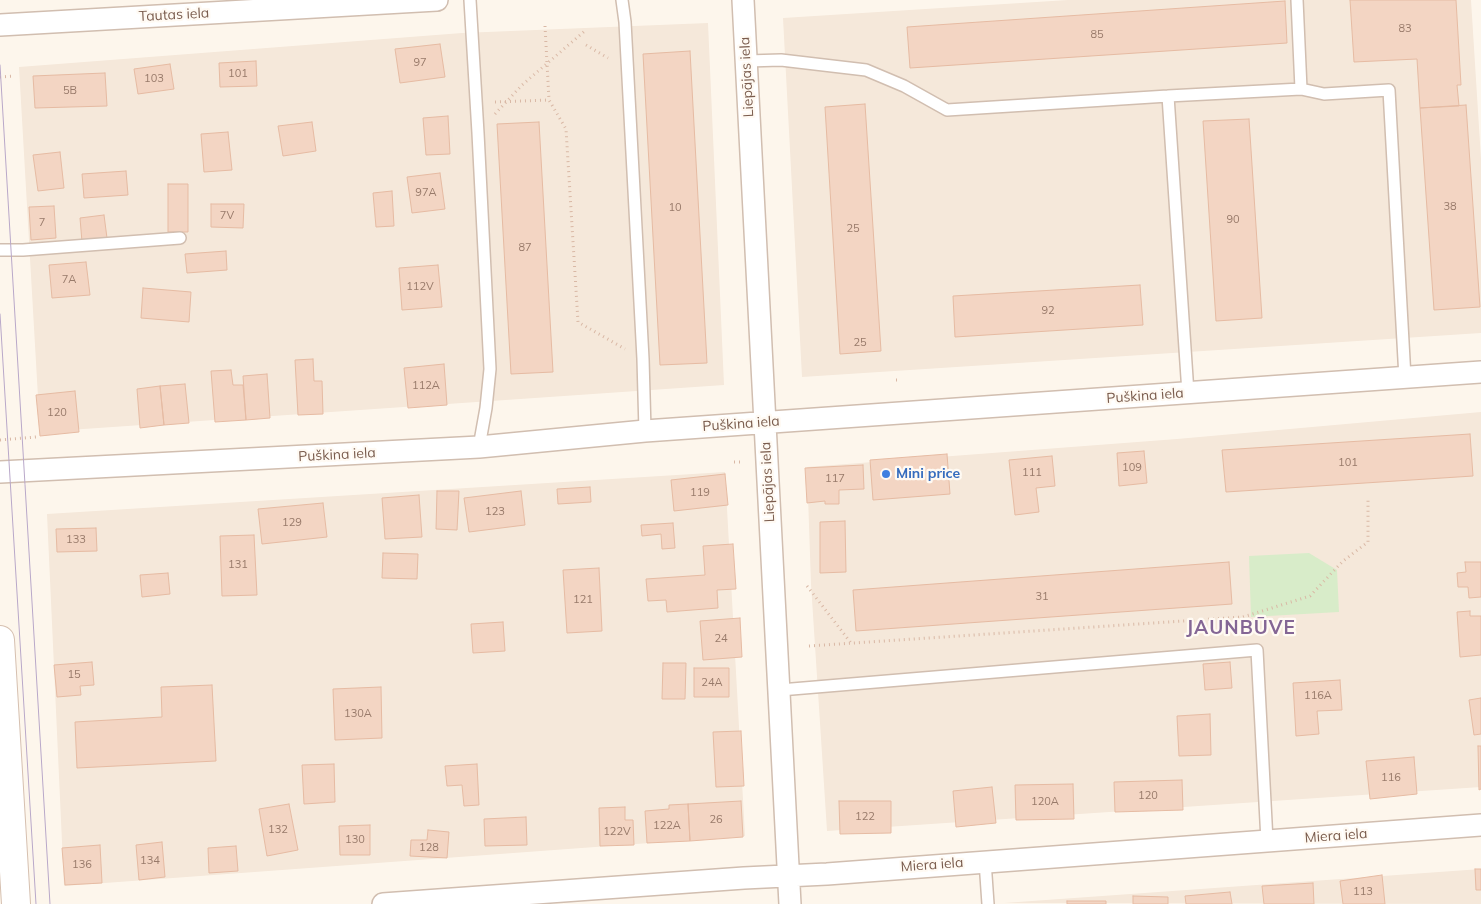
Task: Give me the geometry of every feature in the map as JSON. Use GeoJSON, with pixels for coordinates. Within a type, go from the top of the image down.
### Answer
{"type":"FeatureCollection","features":[{"type":"Feature","properties":{"kind":"street","name":"Tautas iela"},"geometry":{"type":"LineString","coordinates":[[0,26],[437,0]]}},
{"type":"Feature","properties":{"kind":"street","name":"Liepājas iela"},"geometry":{"type":"LineString","coordinates":[[743,0],[790,904]]}},
{"type":"Feature","properties":{"kind":"street","name":"Puškina iela"},"geometry":{"type":"LineString","coordinates":[[0,472],[479,447],[765,422],[1481,372]]}},
{"type":"Feature","properties":{"kind":"street"},"geometry":{"type":"LineString","coordinates":[[0,640],[16,904]]}},
{"type":"Feature","properties":{"kind":"street","name":"Miera iela"},"geometry":{"type":"LineString","coordinates":[[383,904],[1481,825]]}},
{"type":"Feature","properties":{"kind":"lane"},"geometry":{"type":"LineString","coordinates":[[470,0],[490,369],[479,447]]}},
{"type":"Feature","properties":{"kind":"lane"},"geometry":{"type":"LineString","coordinates":[[622,0],[626,41],[642,339],[645,431]]}},
{"type":"Feature","properties":{"kind":"lane"},"geometry":{"type":"LineString","coordinates":[[1296,0],[1301,89]]}},
{"type":"Feature","properties":{"kind":"lane"},"geometry":{"type":"LineString","coordinates":[[747,61],[781,60],[866,70],[904,86],[947,110],[1301,89],[1324,94],[1389,90],[1405,378]]}},
{"type":"Feature","properties":{"kind":"lane"},"geometry":{"type":"LineString","coordinates":[[1168,96],[1188,393]]}},
{"type":"Feature","properties":{"kind":"lane"},"geometry":{"type":"LineString","coordinates":[[0,250],[23,250],[180,238]]}},
{"type":"Feature","properties":{"kind":"lane"},"geometry":{"type":"LineString","coordinates":[[780,690],[1258,650],[1267,841]]}},
{"type":"Feature","properties":{"kind":"lane"},"geometry":{"type":"LineString","coordinates":[[985,861],[988,904]]}},
{"type":"Feature","properties":{"kind":"path"},"geometry":{"type":"LineString","coordinates":[[545,26],[549,100],[566,129],[578,322],[606,338]]}},
{"type":"Feature","properties":{"kind":"path"},"geometry":{"type":"LineString","coordinates":[[478,133],[522,85],[586,30]]}},
{"type":"Feature","properties":{"kind":"path"},"geometry":{"type":"LineString","coordinates":[[0,77],[15,76]]}},
{"type":"Feature","properties":{"kind":"path"},"geometry":{"type":"LineString","coordinates":[[476,102],[549,100]]}},
{"type":"Feature","properties":{"kind":"path"},"geometry":{"type":"LineString","coordinates":[[0,440],[36,437]]}},
{"type":"Feature","properties":{"kind":"path"},"geometry":{"type":"LineString","coordinates":[[810,646],[1243,617],[1310,596],[1343,561],[1368,542],[1368,500]]}},
{"type":"Feature","properties":{"kind":"path"},"geometry":{"type":"LineString","coordinates":[[806,586],[852,643]]}},
{"type":"Feature","properties":{"kind":"shaded area"},"geometry":{"type":"Polygon","coordinates":[[[1068,0],[1471,0],[1481,159],[1481,333],[802,377],[783,18],[1068,0]]]}},
{"type":"Feature","properties":{"kind":"shaded area"},"geometry":{"type":"Polygon","coordinates":[[[708,23],[724,385],[40,432],[19,67],[462,33],[708,23]]]}},
{"type":"Feature","properties":{"kind":"shaded area"},"geometry":{"type":"Polygon","coordinates":[[[1481,412],[1481,787],[827,831],[811,584],[807,467],[1177,439],[1481,412]]]}},
{"type":"Feature","properties":{"kind":"shaded area"},"geometry":{"type":"Polygon","coordinates":[[[725,472],[745,836],[64,886],[47,514],[725,472]]]}},
{"type":"Feature","properties":{"kind":"shaded area"},"geometry":{"type":"Polygon","coordinates":[[[1481,869],[1481,904],[1004,903],[1481,869]]]}},
{"type":"Feature","properties":{"kind":"green space"},"geometry":{"type":"Polygon","coordinates":[[[1309,553],[1337,570],[1339,612],[1251,617],[1249,556],[1309,553]]]}},
{"type":"Feature","properties":{"kind":"building"},"geometry":{"type":"Polygon","coordinates":[[[1350,0],[1456,0],[1461,85],[1457,85],[1459,106],[1420,108],[1417,59],[1354,62],[1350,0]]]}},
{"type":"Feature","properties":{"kind":"building"},"geometry":{"type":"Polygon","coordinates":[[[1285,1],[1287,43],[910,68],[907,27],[1285,1]]]}},
{"type":"Feature","properties":{"kind":"building"},"geometry":{"type":"Polygon","coordinates":[[[440,44],[445,77],[400,83],[395,49],[440,44]]]}},
{"type":"Feature","properties":{"kind":"building"},"geometry":{"type":"Polygon","coordinates":[[[690,51],[707,363],[660,365],[643,54],[690,51]]]}},
{"type":"Feature","properties":{"kind":"building"},"geometry":{"type":"Polygon","coordinates":[[[256,61],[257,86],[220,87],[219,63],[256,61]]]}},
{"type":"Feature","properties":{"kind":"building"},"geometry":{"type":"Polygon","coordinates":[[[170,64],[174,89],[138,94],[134,69],[170,64]]]}},
{"type":"Feature","properties":{"kind":"building"},"geometry":{"type":"Polygon","coordinates":[[[105,73],[107,106],[35,108],[33,76],[105,73]]]}},
{"type":"Feature","properties":{"kind":"building"},"geometry":{"type":"Polygon","coordinates":[[[865,104],[881,351],[840,354],[825,107],[865,104]]]}},
{"type":"Feature","properties":{"kind":"building"},"geometry":{"type":"Polygon","coordinates":[[[1466,105],[1480,307],[1434,310],[1420,108],[1466,105]]]}},
{"type":"Feature","properties":{"kind":"building"},"geometry":{"type":"Polygon","coordinates":[[[448,116],[450,154],[426,155],[423,118],[448,116]]]}},
{"type":"Feature","properties":{"kind":"building"},"geometry":{"type":"Polygon","coordinates":[[[1249,119],[1262,318],[1216,321],[1203,121],[1249,119]]]}},
{"type":"Feature","properties":{"kind":"building"},"geometry":{"type":"Polygon","coordinates":[[[312,122],[316,151],[283,156],[278,126],[312,122]]]}},
{"type":"Feature","properties":{"kind":"building"},"geometry":{"type":"Polygon","coordinates":[[[539,122],[553,372],[511,374],[497,124],[539,122]]]}},
{"type":"Feature","properties":{"kind":"building"},"geometry":{"type":"Polygon","coordinates":[[[228,132],[232,170],[204,172],[201,134],[228,132]]]}},
{"type":"Feature","properties":{"kind":"building"},"geometry":{"type":"Polygon","coordinates":[[[60,152],[64,188],[38,191],[33,155],[60,152]]]}},
{"type":"Feature","properties":{"kind":"building"},"geometry":{"type":"Polygon","coordinates":[[[126,171],[128,195],[84,198],[82,174],[126,171]]]}},
{"type":"Feature","properties":{"kind":"building"},"geometry":{"type":"Polygon","coordinates":[[[440,173],[445,209],[412,213],[407,177],[440,173]]]}},
{"type":"Feature","properties":{"kind":"building"},"geometry":{"type":"Polygon","coordinates":[[[168,184],[188,184],[188,232],[168,232],[168,184]]]}},
{"type":"Feature","properties":{"kind":"building"},"geometry":{"type":"Polygon","coordinates":[[[392,191],[394,226],[376,227],[373,193],[392,191]]]}},
{"type":"Feature","properties":{"kind":"building"},"geometry":{"type":"Polygon","coordinates":[[[211,204],[244,204],[243,228],[211,227],[211,204]]]}},
{"type":"Feature","properties":{"kind":"building"},"geometry":{"type":"Polygon","coordinates":[[[54,206],[56,238],[31,240],[29,207],[54,206]]]}},
{"type":"Feature","properties":{"kind":"building"},"geometry":{"type":"Polygon","coordinates":[[[104,215],[107,238],[82,242],[80,218],[104,215]]]}},
{"type":"Feature","properties":{"kind":"building"},"geometry":{"type":"Polygon","coordinates":[[[226,251],[227,270],[187,273],[185,254],[226,251]]]}},
{"type":"Feature","properties":{"kind":"building"},"geometry":{"type":"Polygon","coordinates":[[[86,262],[90,295],[52,298],[49,265],[86,262]]]}},
{"type":"Feature","properties":{"kind":"building"},"geometry":{"type":"Polygon","coordinates":[[[438,265],[442,307],[402,310],[399,268],[438,265]]]}},
{"type":"Feature","properties":{"kind":"building"},"geometry":{"type":"Polygon","coordinates":[[[1140,285],[1143,325],[955,337],[953,296],[1140,285]]]}},
{"type":"Feature","properties":{"kind":"building"},"geometry":{"type":"Polygon","coordinates":[[[143,288],[191,292],[189,322],[141,318],[143,288]]]}},
{"type":"Feature","properties":{"kind":"building"},"geometry":{"type":"Polygon","coordinates":[[[313,359],[314,381],[322,381],[323,414],[298,415],[295,360],[313,359]]]}},
{"type":"Feature","properties":{"kind":"building"},"geometry":{"type":"Polygon","coordinates":[[[444,364],[447,405],[408,408],[404,368],[444,364]]]}},
{"type":"Feature","properties":{"kind":"building"},"geometry":{"type":"Polygon","coordinates":[[[231,370],[233,385],[243,385],[246,420],[215,422],[211,371],[231,370]]]}},
{"type":"Feature","properties":{"kind":"building"},"geometry":{"type":"Polygon","coordinates":[[[267,374],[270,418],[246,420],[243,376],[267,374]]]}},
{"type":"Feature","properties":{"kind":"building"},"geometry":{"type":"Polygon","coordinates":[[[185,384],[189,423],[164,425],[160,386],[185,384]]]}},
{"type":"Feature","properties":{"kind":"building"},"geometry":{"type":"Polygon","coordinates":[[[160,386],[164,425],[140,428],[137,389],[160,386]]]}},
{"type":"Feature","properties":{"kind":"building"},"geometry":{"type":"Polygon","coordinates":[[[75,391],[79,432],[40,436],[36,395],[75,391]]]}},
{"type":"Feature","properties":{"kind":"building"},"geometry":{"type":"Polygon","coordinates":[[[1470,434],[1473,476],[1226,492],[1222,450],[1470,434]]]}},
{"type":"Feature","properties":{"kind":"building"},"geometry":{"type":"Polygon","coordinates":[[[1144,451],[1147,483],[1119,486],[1117,453],[1144,451]]]}},
{"type":"Feature","properties":{"kind":"building"},"geometry":{"type":"Polygon","coordinates":[[[947,454],[950,494],[873,500],[870,460],[947,454]]]}},
{"type":"Feature","properties":{"kind":"building"},"geometry":{"type":"Polygon","coordinates":[[[1052,456],[1055,486],[1036,488],[1039,512],[1015,515],[1009,460],[1052,456]]]}},
{"type":"Feature","properties":{"kind":"building"},"geometry":{"type":"Polygon","coordinates":[[[863,465],[864,489],[839,490],[839,504],[825,504],[825,501],[807,503],[805,468],[863,465]]]}},
{"type":"Feature","properties":{"kind":"building"},"geometry":{"type":"Polygon","coordinates":[[[725,474],[728,505],[674,511],[671,480],[725,474]]]}},
{"type":"Feature","properties":{"kind":"building"},"geometry":{"type":"Polygon","coordinates":[[[590,487],[591,502],[558,504],[557,489],[590,487]]]}},
{"type":"Feature","properties":{"kind":"building"},"geometry":{"type":"Polygon","coordinates":[[[437,491],[459,491],[457,530],[436,529],[437,491]]]}},
{"type":"Feature","properties":{"kind":"building"},"geometry":{"type":"Polygon","coordinates":[[[521,491],[525,525],[469,532],[464,498],[521,491]]]}},
{"type":"Feature","properties":{"kind":"building"},"geometry":{"type":"Polygon","coordinates":[[[419,495],[422,537],[385,539],[382,498],[419,495]]]}},
{"type":"Feature","properties":{"kind":"building"},"geometry":{"type":"Polygon","coordinates":[[[323,503],[327,537],[262,544],[258,509],[323,503]]]}},
{"type":"Feature","properties":{"kind":"building"},"geometry":{"type":"Polygon","coordinates":[[[845,521],[846,572],[820,573],[820,522],[845,521]]]}},
{"type":"Feature","properties":{"kind":"building"},"geometry":{"type":"Polygon","coordinates":[[[673,523],[675,548],[662,549],[661,534],[642,536],[641,525],[673,523]]]}},
{"type":"Feature","properties":{"kind":"building"},"geometry":{"type":"Polygon","coordinates":[[[96,528],[97,551],[57,552],[56,529],[96,528]]]}},
{"type":"Feature","properties":{"kind":"building"},"geometry":{"type":"Polygon","coordinates":[[[254,535],[257,595],[222,596],[220,536],[254,535]]]}},
{"type":"Feature","properties":{"kind":"building"},"geometry":{"type":"Polygon","coordinates":[[[733,544],[736,589],[717,590],[718,608],[667,612],[666,600],[648,601],[646,579],[705,575],[703,546],[733,544]]]}},
{"type":"Feature","properties":{"kind":"building"},"geometry":{"type":"Polygon","coordinates":[[[383,553],[418,554],[417,579],[382,578],[383,553]]]}},
{"type":"Feature","properties":{"kind":"building"},"geometry":{"type":"Polygon","coordinates":[[[1229,562],[1232,604],[856,631],[853,590],[1229,562]]]}},
{"type":"Feature","properties":{"kind":"building"},"geometry":{"type":"Polygon","coordinates":[[[1465,562],[1481,562],[1481,597],[1469,598],[1468,587],[1458,587],[1457,573],[1466,572],[1465,562]]]}},
{"type":"Feature","properties":{"kind":"building"},"geometry":{"type":"Polygon","coordinates":[[[599,568],[602,631],[567,633],[563,570],[599,568]]]}},
{"type":"Feature","properties":{"kind":"building"},"geometry":{"type":"Polygon","coordinates":[[[168,573],[170,594],[142,597],[140,575],[168,573]]]}},
{"type":"Feature","properties":{"kind":"building"},"geometry":{"type":"Polygon","coordinates":[[[1470,611],[1470,616],[1481,616],[1481,655],[1460,657],[1457,612],[1470,611]]]}},
{"type":"Feature","properties":{"kind":"building"},"geometry":{"type":"Polygon","coordinates":[[[740,618],[742,657],[703,660],[700,621],[740,618]]]}},
{"type":"Feature","properties":{"kind":"building"},"geometry":{"type":"Polygon","coordinates":[[[503,622],[505,651],[473,653],[471,624],[503,622]]]}},
{"type":"Feature","properties":{"kind":"building"},"geometry":{"type":"Polygon","coordinates":[[[92,662],[94,685],[80,686],[81,695],[57,697],[54,665],[92,662]]]}},
{"type":"Feature","properties":{"kind":"building"},"geometry":{"type":"Polygon","coordinates":[[[1230,662],[1232,688],[1205,690],[1203,664],[1230,662]]]}},
{"type":"Feature","properties":{"kind":"building"},"geometry":{"type":"Polygon","coordinates":[[[663,663],[686,663],[685,699],[662,699],[663,663]]]}},
{"type":"Feature","properties":{"kind":"building"},"geometry":{"type":"Polygon","coordinates":[[[694,668],[729,668],[729,697],[694,697],[694,668]]]}},
{"type":"Feature","properties":{"kind":"building"},"geometry":{"type":"Polygon","coordinates":[[[1340,680],[1342,710],[1317,711],[1319,734],[1296,736],[1293,683],[1340,680]]]}},
{"type":"Feature","properties":{"kind":"building"},"geometry":{"type":"Polygon","coordinates":[[[212,685],[216,761],[77,768],[75,722],[162,717],[161,687],[212,685]]]}},
{"type":"Feature","properties":{"kind":"building"},"geometry":{"type":"Polygon","coordinates":[[[381,687],[382,738],[335,740],[333,689],[381,687]]]}},
{"type":"Feature","properties":{"kind":"building"},"geometry":{"type":"Polygon","coordinates":[[[1481,698],[1481,734],[1474,735],[1469,700],[1481,698]]]}},
{"type":"Feature","properties":{"kind":"building"},"geometry":{"type":"Polygon","coordinates":[[[1210,714],[1211,755],[1179,756],[1177,716],[1210,714]]]}},
{"type":"Feature","properties":{"kind":"building"},"geometry":{"type":"Polygon","coordinates":[[[741,731],[744,786],[716,787],[713,732],[741,731]]]}},
{"type":"Feature","properties":{"kind":"building"},"geometry":{"type":"Polygon","coordinates":[[[1478,746],[1481,746],[1481,789],[1479,790],[1478,746]]]}},
{"type":"Feature","properties":{"kind":"building"},"geometry":{"type":"Polygon","coordinates":[[[1414,757],[1417,794],[1370,799],[1366,761],[1414,757]]]}},
{"type":"Feature","properties":{"kind":"building"},"geometry":{"type":"Polygon","coordinates":[[[334,764],[335,802],[304,804],[302,765],[334,764]]]}},
{"type":"Feature","properties":{"kind":"building"},"geometry":{"type":"Polygon","coordinates":[[[477,764],[479,805],[464,806],[462,785],[447,786],[445,766],[477,764]]]}},
{"type":"Feature","properties":{"kind":"building"},"geometry":{"type":"Polygon","coordinates":[[[1182,780],[1183,810],[1115,812],[1114,782],[1182,780]]]}},
{"type":"Feature","properties":{"kind":"building"},"geometry":{"type":"Polygon","coordinates":[[[1073,784],[1074,819],[1016,820],[1015,785],[1073,784]]]}},
{"type":"Feature","properties":{"kind":"building"},"geometry":{"type":"Polygon","coordinates":[[[992,787],[996,823],[956,827],[953,791],[992,787]]]}},
{"type":"Feature","properties":{"kind":"building"},"geometry":{"type":"Polygon","coordinates":[[[741,801],[743,837],[690,841],[688,804],[741,801]]]}},
{"type":"Feature","properties":{"kind":"building"},"geometry":{"type":"Polygon","coordinates":[[[839,801],[891,801],[891,833],[840,834],[839,801]]]}},
{"type":"Feature","properties":{"kind":"building"},"geometry":{"type":"Polygon","coordinates":[[[289,804],[298,850],[267,856],[259,809],[289,804]]]}},
{"type":"Feature","properties":{"kind":"building"},"geometry":{"type":"Polygon","coordinates":[[[688,804],[690,841],[647,843],[645,811],[669,809],[669,805],[688,804]]]}},
{"type":"Feature","properties":{"kind":"building"},"geometry":{"type":"Polygon","coordinates":[[[625,807],[625,820],[633,820],[634,845],[600,846],[599,808],[625,807]]]}},
{"type":"Feature","properties":{"kind":"building"},"geometry":{"type":"Polygon","coordinates":[[[526,817],[527,845],[485,846],[484,819],[526,817]]]}},
{"type":"Feature","properties":{"kind":"building"},"geometry":{"type":"Polygon","coordinates":[[[370,825],[370,855],[340,855],[339,826],[370,825]]]}},
{"type":"Feature","properties":{"kind":"building"},"geometry":{"type":"Polygon","coordinates":[[[428,830],[449,832],[447,858],[410,856],[411,840],[427,840],[428,830]]]}},
{"type":"Feature","properties":{"kind":"building"},"geometry":{"type":"Polygon","coordinates":[[[162,842],[165,877],[139,880],[136,845],[162,842]]]}},
{"type":"Feature","properties":{"kind":"building"},"geometry":{"type":"Polygon","coordinates":[[[100,845],[102,883],[65,885],[62,848],[100,845]]]}},
{"type":"Feature","properties":{"kind":"building"},"geometry":{"type":"Polygon","coordinates":[[[236,846],[238,871],[209,873],[208,848],[236,846]]]}},
{"type":"Feature","properties":{"kind":"building"},"geometry":{"type":"Polygon","coordinates":[[[1475,869],[1481,869],[1481,890],[1476,890],[1475,869]]]}},
{"type":"Feature","properties":{"kind":"building"},"geometry":{"type":"Polygon","coordinates":[[[1382,875],[1385,904],[1343,904],[1340,881],[1382,875]]]}},
{"type":"Feature","properties":{"kind":"building"},"geometry":{"type":"Polygon","coordinates":[[[1313,883],[1314,904],[1264,904],[1262,886],[1313,883]]]}},
{"type":"Feature","properties":{"kind":"building"},"geometry":{"type":"Polygon","coordinates":[[[1230,892],[1232,904],[1186,904],[1185,896],[1230,892]]]}},
{"type":"Feature","properties":{"kind":"building"},"geometry":{"type":"Polygon","coordinates":[[[1133,896],[1168,897],[1168,904],[1133,904],[1133,896]]]}},
{"type":"Feature","properties":{"kind":"building"},"geometry":{"type":"Polygon","coordinates":[[[1067,901],[1106,901],[1106,904],[1067,904],[1067,901]]]}},
{"type":"Feature","properties":{"kind":"tram line"},"geometry":{"type":"LineString","coordinates":[[0,65],[50,904]]}},
{"type":"Feature","properties":{"kind":"tram line"},"geometry":{"type":"LineString","coordinates":[[0,314],[36,904]]}},
{"type":"Feature","properties":{"kind":"place","name":"Mini price"},"geometry":{"type":"Point","coordinates":[886,474]}},
{"type":"Feature","properties":{"kind":"district","name":"JAUNBŪVE"},"geometry":{"type":"Point","coordinates":[1241,628]}}]}
